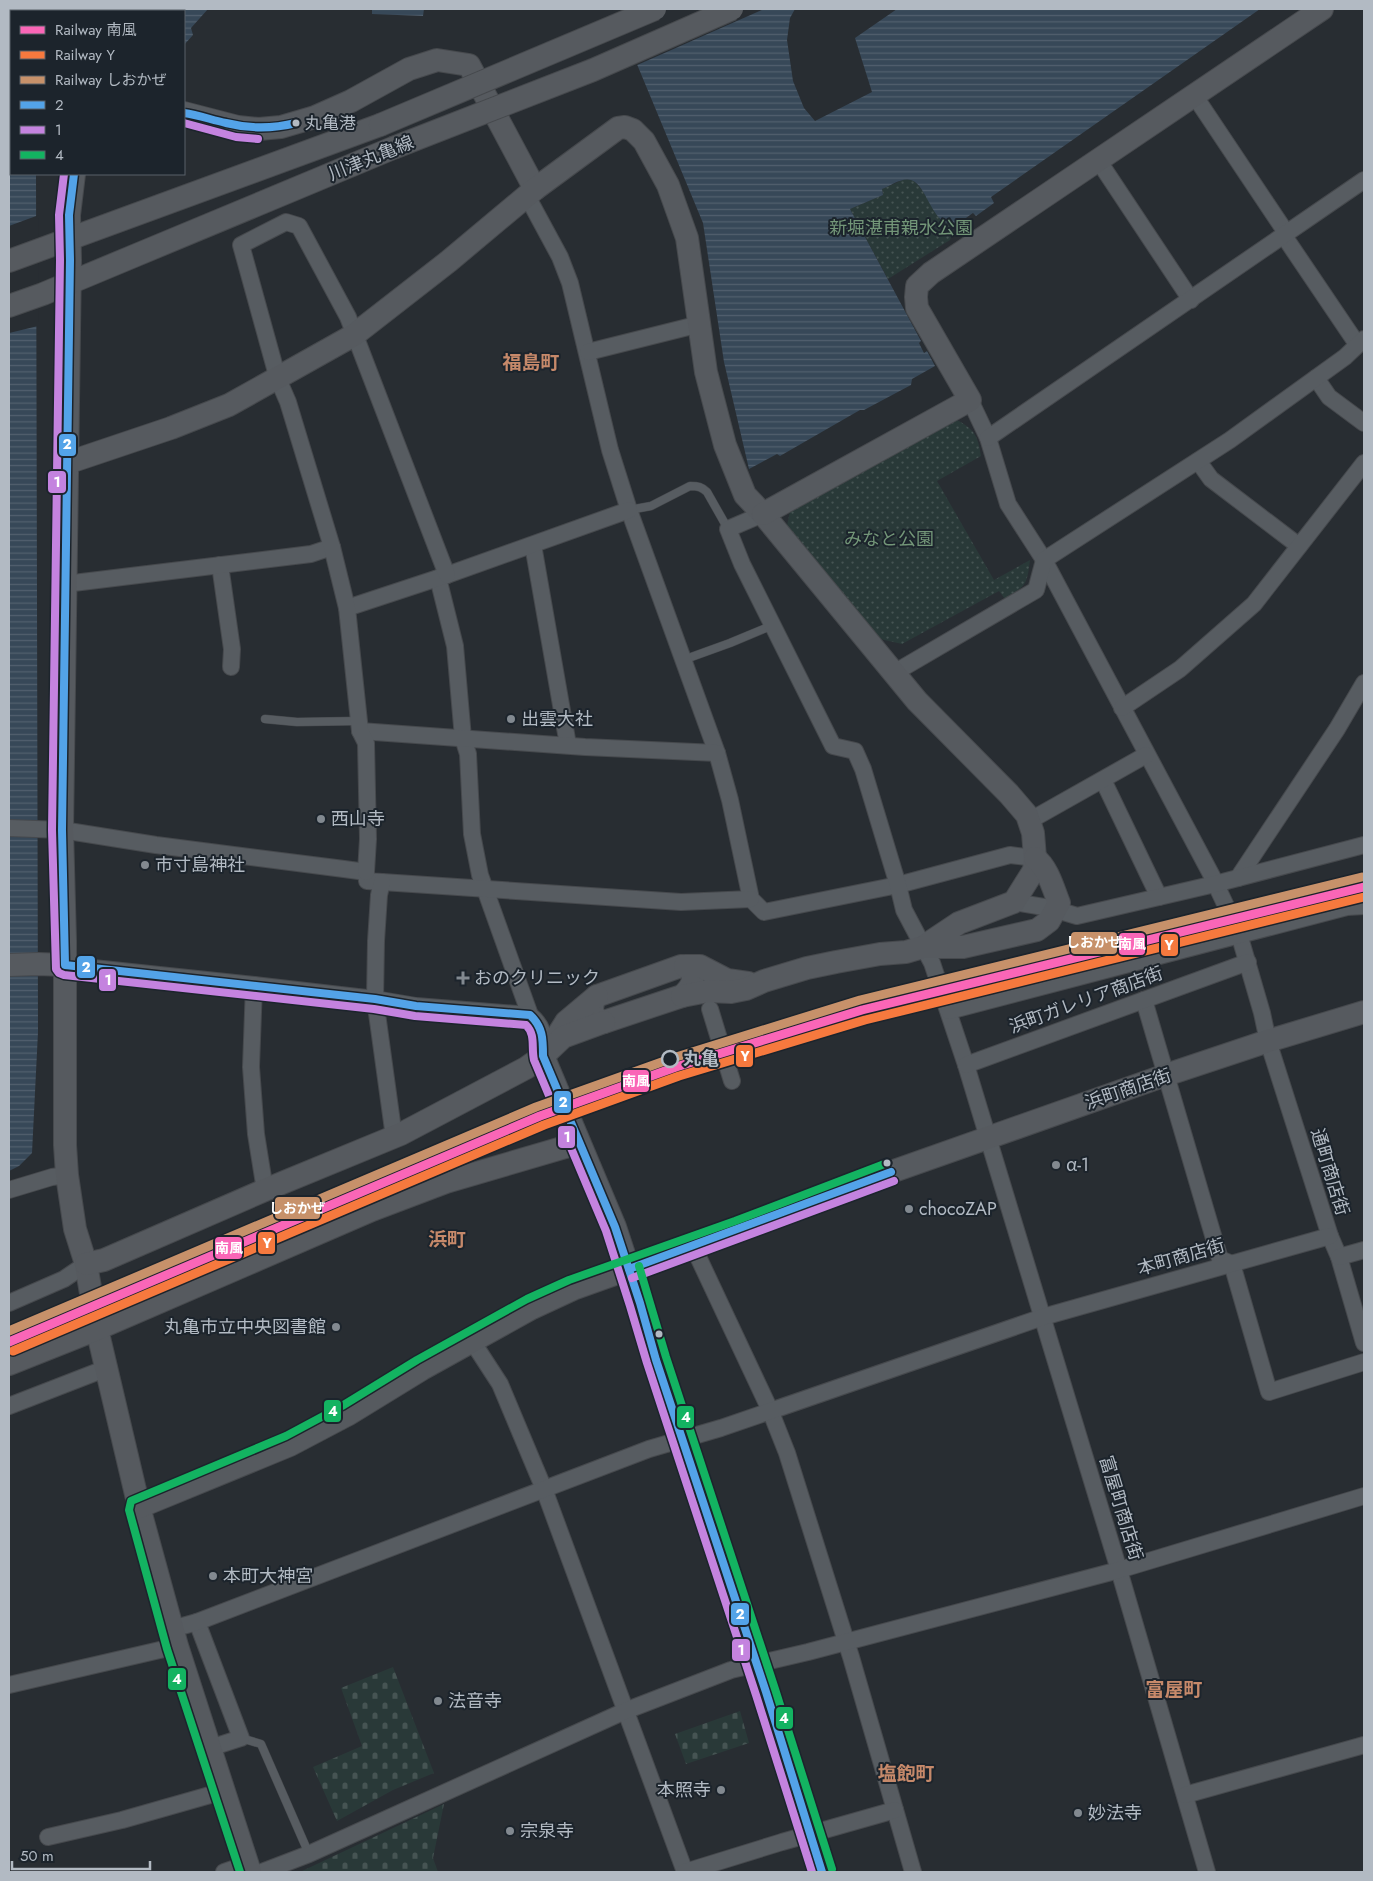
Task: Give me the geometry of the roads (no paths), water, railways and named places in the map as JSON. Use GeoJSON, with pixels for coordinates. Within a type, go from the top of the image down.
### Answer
{"type":"FeatureCollection","features":[{"type":"Feature","properties":{"kind":"street","name":"川津丸亀線"},"geometry":{"type":"LineString","coordinates":[[9,261],[380,124],[655,9]]}},
{"type":"Feature","properties":{"kind":"street","name":"川津丸亀線"},"geometry":{"type":"LineString","coordinates":[[9,306],[43,294],[62,279],[593,70],[732,9]]}},
{"type":"Feature","properties":{"kind":"street"},"geometry":{"type":"LineString","coordinates":[[773,625],[742,564],[728,530],[763,514],[970,400],[917,308],[917,286],[932,273],[1322,9]]}},
{"type":"Feature","properties":{"kind":"street"},"geometry":{"type":"LineString","coordinates":[[9,1303],[64,1279],[86,1264],[104,1260],[265,1190],[394,1137],[526,1068],[543,1056],[563,1037],[682,996],[708,991],[731,992],[746,989],[764,981],[807,968],[836,962],[880,954],[906,952],[924,947],[963,947],[1038,930],[1049,921],[1059,903],[1042,863],[1035,858],[1010,855],[898,885],[764,912],[751,899],[730,800],[717,753],[628,510],[610,450],[570,283],[531,193],[469,64],[437,60],[409,68],[351,101],[315,117],[281,127],[259,129],[238,127],[192,113],[185,113]]}},
{"type":"Feature","properties":{"kind":"street"},"geometry":{"type":"LineString","coordinates":[[894,673],[1036,590],[1044,560],[1230,440],[1345,357],[1361,341],[1286,235],[1194,95]]}},
{"type":"Feature","properties":{"kind":"street"},"geometry":{"type":"LineString","coordinates":[[67,463],[171,428],[229,405],[354,335],[449,261],[531,193],[618,128],[625,127],[633,130],[644,141],[668,185],[686,238],[706,372],[725,445],[745,495],[763,514],[917,701],[1009,794],[1027,815],[1033,833],[1034,870],[1014,902]]}},
{"type":"Feature","properties":{"kind":"street"},"geometry":{"type":"LineString","coordinates":[[1098,160],[1191,300]]}},
{"type":"Feature","properties":{"kind":"street"},"geometry":{"type":"LineString","coordinates":[[74,175],[69,214],[69,238],[62,279],[67,463],[66,584],[54,829],[65,965],[65,1145],[67,1175],[75,1229],[86,1264],[97,1328],[139,1507],[175,1638],[224,1791],[253,1869]]}},
{"type":"Feature","properties":{"kind":"street"},"geometry":{"type":"LineString","coordinates":[[988,438],[1364,180]]}},
{"type":"Feature","properties":{"kind":"street"},"geometry":{"type":"LineString","coordinates":[[530,1016],[484,888],[480,875],[472,834],[468,754],[463,738],[455,646],[442,576],[348,317],[299,226],[286,222],[241,245],[278,379],[288,402],[332,547],[347,608],[359,726],[366,743],[367,881],[484,888],[681,902],[751,899]]}},
{"type":"Feature","properties":{"kind":"street"},"geometry":{"type":"LineString","coordinates":[[9,291],[62,279]]}},
{"type":"Feature","properties":{"kind":"street"},"geometry":{"type":"LineString","coordinates":[[588,352],[700,324]]}},
{"type":"Feature","properties":{"kind":"street"},"geometry":{"type":"LineString","coordinates":[[1316,378],[1329,397],[1364,422]]}},
{"type":"Feature","properties":{"kind":"street","name":"通町商店街"},"geometry":{"type":"LineString","coordinates":[[970,400],[988,438],[1008,504],[1044,560],[1239,934],[1268,1041],[1330,1236],[1339,1257],[1364,1343]]}},
{"type":"Feature","properties":{"kind":"street"},"geometry":{"type":"LineString","coordinates":[[1198,461],[1210,479],[1299,546]]}},
{"type":"Feature","properties":{"kind":"street"},"geometry":{"type":"LineString","coordinates":[[1122,708],[1180,669],[1254,604],[1364,463]]}},
{"type":"Feature","properties":{"kind":"street"},"geometry":{"type":"LineString","coordinates":[[347,608],[533,545],[628,510]]}},
{"type":"Feature","properties":{"kind":"street"},"geometry":{"type":"LineString","coordinates":[[533,545],[568,746]]}},
{"type":"Feature","properties":{"kind":"street"},"geometry":{"type":"LineString","coordinates":[[66,584],[310,554],[332,547]]}},
{"type":"Feature","properties":{"kind":"street"},"geometry":{"type":"LineString","coordinates":[[220,565],[232,649],[231,667]]}},
{"type":"Feature","properties":{"kind":"street","name":"富屋町商店街"},"geometry":{"type":"LineString","coordinates":[[773,625],[833,746],[855,751],[863,769],[904,910],[932,963],[966,1065],[1043,1317],[1207,1872]]}},
{"type":"Feature","properties":{"kind":"street"},"geometry":{"type":"LineString","coordinates":[[1238,878],[1337,729],[1364,683]]}},
{"type":"Feature","properties":{"kind":"street"},"geometry":{"type":"LineString","coordinates":[[359,726],[463,738],[568,746],[717,753]]}},
{"type":"Feature","properties":{"kind":"street"},"geometry":{"type":"LineString","coordinates":[[1029,821],[1146,755]]}},
{"type":"Feature","properties":{"kind":"street"},"geometry":{"type":"LineString","coordinates":[[1103,780],[1160,897]]}},
{"type":"Feature","properties":{"kind":"street"},"geometry":{"type":"LineString","coordinates":[[9,828],[54,829],[156,845],[366,872]]}},
{"type":"Feature","properties":{"kind":"street"},"geometry":{"type":"LineString","coordinates":[[924,947],[959,923],[1014,902],[1077,916],[1364,846]]}},
{"type":"Feature","properties":{"kind":"street"},"geometry":{"type":"LineString","coordinates":[[382,882],[379,895],[376,941],[375,999],[394,1137]]}},
{"type":"Feature","properties":{"kind":"street"},"geometry":{"type":"LineString","coordinates":[[949,1012],[1239,934],[1348,907],[1364,906]]}},
{"type":"Feature","properties":{"kind":"street","name":"浜町ガレリア商店街"},"geometry":{"type":"LineString","coordinates":[[966,1065],[1248,962]]}},
{"type":"Feature","properties":{"kind":"street"},"geometry":{"type":"LineString","coordinates":[[9,965],[65,965],[254,985],[375,999],[416,1006],[530,1016],[538,1022],[543,1030],[543,1056],[614,1227],[621,1272],[656,1360],[683,1439],[822,1872]]}},
{"type":"Feature","properties":{"kind":"street"},"geometry":{"type":"LineString","coordinates":[[543,1056],[566,1022],[597,996],[686,966],[700,966],[734,982],[764,981]]}},
{"type":"Feature","properties":{"kind":"street"},"geometry":{"type":"LineString","coordinates":[[682,996],[689,990],[694,979],[690,968],[686,966]]}},
{"type":"Feature","properties":{"kind":"street"},"geometry":{"type":"LineString","coordinates":[[254,985],[252,1067],[256,1134],[265,1190]]}},
{"type":"Feature","properties":{"kind":"street"},"geometry":{"type":"LineString","coordinates":[[597,996],[592,1005],[592,1012],[598,1021],[604,1022]]}},
{"type":"Feature","properties":{"kind":"street"},"geometry":{"type":"LineString","coordinates":[[1144,1000],[1220,1259],[1232,1264],[1269,1392],[1364,1362]]}},
{"type":"Feature","properties":{"kind":"street"},"geometry":{"type":"LineString","coordinates":[[710,1009],[732,1081]]}},
{"type":"Feature","properties":{"kind":"street","name":"浜町商店街"},"geometry":{"type":"LineString","coordinates":[[139,1507],[290,1445],[347,1415],[472,1341],[549,1300],[578,1287],[891,1172],[991,1147],[1166,1075],[1364,1012]]}},
{"type":"Feature","properties":{"kind":"street"},"geometry":{"type":"LineString","coordinates":[[9,1364],[372,1210],[446,1182],[579,1144]]}},
{"type":"Feature","properties":{"kind":"street"},"geometry":{"type":"LineString","coordinates":[[9,1190],[52,1177],[67,1175]]}},
{"type":"Feature","properties":{"kind":"street","name":"本町商店街"},"geometry":{"type":"LineString","coordinates":[[9,1685],[175,1638],[197,1622],[649,1449],[1043,1317],[1330,1236]]}},
{"type":"Feature","properties":{"kind":"street"},"geometry":{"type":"LineString","coordinates":[[693,1246],[770,1410],[787,1453],[846,1642],[913,1872]]}},
{"type":"Feature","properties":{"kind":"street"},"geometry":{"type":"LineString","coordinates":[[1339,1257],[1364,1250]]}},
{"type":"Feature","properties":{"kind":"street"},"geometry":{"type":"LineString","coordinates":[[472,1341],[500,1384],[544,1489],[685,1872],[895,1810]]}},
{"type":"Feature","properties":{"kind":"street"},"geometry":{"type":"LineString","coordinates":[[9,1406],[106,1368]]}},
{"type":"Feature","properties":{"kind":"street"},"geometry":{"type":"LineString","coordinates":[[224,1872],[253,1869],[309,1854],[625,1711],[731,1670],[808,1652],[1119,1570],[1304,1516],[1364,1496]]}},
{"type":"Feature","properties":{"kind":"street"},"geometry":{"type":"LineString","coordinates":[[197,1622],[241,1738],[210,1748]]}},
{"type":"Feature","properties":{"kind":"street"},"geometry":{"type":"LineString","coordinates":[[1185,1795],[1364,1745]]}},
{"type":"Feature","properties":{"kind":"street"},"geometry":{"type":"LineString","coordinates":[[48,1837],[122,1820],[224,1791]]}},
{"type":"Feature","properties":{"kind":"lane"},"geometry":{"type":"LineString","coordinates":[[628,510],[651,506],[690,486],[703,487],[728,530]]}},
{"type":"Feature","properties":{"kind":"lane"},"geometry":{"type":"LineString","coordinates":[[683,660],[773,625]]}},
{"type":"Feature","properties":{"kind":"lane"},"geometry":{"type":"LineString","coordinates":[[265,719],[359,726]]}},
{"type":"Feature","properties":{"kind":"lane"},"geometry":{"type":"LineString","coordinates":[[241,1738],[261,1744],[309,1854]]}},
{"type":"Feature","properties":{"kind":"water"},"geometry":{"type":"Polygon","coordinates":[[[9,9],[208,9],[191,28],[193,35],[185,44],[185,10],[10,10],[10,175],[36,175],[38,1032],[32,1153],[19,1166],[9,1171],[9,9]]]}},
{"type":"Feature","properties":{"kind":"water"},"geometry":{"type":"Polygon","coordinates":[[[372,9],[424,9],[423,16],[372,14],[372,9]]]}},
{"type":"Feature","properties":{"kind":"water"},"geometry":{"type":"Polygon","coordinates":[[[614,9],[795,9],[790,18],[787,40],[793,81],[804,108],[815,121],[872,92],[855,38],[897,9],[1260,9],[991,197],[994,203],[976,216],[973,213],[956,223],[948,223],[941,220],[922,190],[917,184],[907,179],[882,189],[883,195],[850,209],[921,341],[919,343],[924,353],[927,351],[935,366],[912,379],[911,385],[864,410],[860,410],[780,456],[777,454],[749,469],[724,362],[703,223],[614,9]]]}},
{"type":"Feature","properties":{"kind":"rail line","name":"しおかぜ"},"geometry":{"type":"LineString","coordinates":[[9,1331],[536,1107],[673,1058],[860,1000],[1362,877]]}},
{"type":"Feature","properties":{"kind":"rail line","name":"南風"},"geometry":{"type":"LineString","coordinates":[[9,1342],[540,1116],[676,1067],[862,1010],[1364,887]]}},
{"type":"Feature","properties":{"kind":"rail line","name":"Y"},"geometry":{"type":"LineString","coordinates":[[13,1351],[544,1125],[679,1076],[865,1020],[1364,897]]}},
{"type":"Feature","properties":{"kind":"place","name":"丸亀港"},"geometry":{"type":"Point","coordinates":[296,123]}},
{"type":"Feature","properties":{"kind":"place","name":"出雲大社"},"geometry":{"type":"Point","coordinates":[511,719]}},
{"type":"Feature","properties":{"kind":"place","name":"西山寺"},"geometry":{"type":"Point","coordinates":[321,819]}},
{"type":"Feature","properties":{"kind":"place","name":"市寸島神社"},"geometry":{"type":"Point","coordinates":[145,865]}},
{"type":"Feature","properties":{"kind":"place","name":"おのクリニック"},"geometry":{"type":"Point","coordinates":[463,978]}},
{"type":"Feature","properties":{"kind":"place","name":"丸亀"},"geometry":{"type":"Point","coordinates":[670,1059]}},
{"type":"Feature","properties":{"kind":"place","name":"α-1"},"geometry":{"type":"Point","coordinates":[1056,1165]}},
{"type":"Feature","properties":{"kind":"place","name":"chocoZAP"},"geometry":{"type":"Point","coordinates":[909,1209]}},
{"type":"Feature","properties":{"kind":"place","name":"丸亀市立中央図書館"},"geometry":{"type":"Point","coordinates":[336,1327]}},
{"type":"Feature","properties":{"kind":"place","name":"本町大神宮"},"geometry":{"type":"Point","coordinates":[213,1576]}},
{"type":"Feature","properties":{"kind":"place","name":"法音寺"},"geometry":{"type":"Point","coordinates":[438,1701]}},
{"type":"Feature","properties":{"kind":"place","name":"本照寺"},"geometry":{"type":"Point","coordinates":[721,1790]}},
{"type":"Feature","properties":{"kind":"place","name":"妙法寺"},"geometry":{"type":"Point","coordinates":[1078,1813]}},
{"type":"Feature","properties":{"kind":"place","name":"宗泉寺"},"geometry":{"type":"Point","coordinates":[510,1831]}},
{"type":"Feature","properties":{"kind":"district","name":"福島町"},"geometry":{"type":"Point","coordinates":[531,362]}},
{"type":"Feature","properties":{"kind":"district","name":"浜町"},"geometry":{"type":"Point","coordinates":[447,1239]}},
{"type":"Feature","properties":{"kind":"district","name":"富屋町"},"geometry":{"type":"Point","coordinates":[1174,1689]}},
{"type":"Feature","properties":{"kind":"district","name":"塩飽町"},"geometry":{"type":"Point","coordinates":[906,1773]}},
{"type":"Feature","properties":{"kind":"park label","name":"新堀湛甫親水公園"},"geometry":{"type":"Point","coordinates":[901,228]}},
{"type":"Feature","properties":{"kind":"park label","name":"みなと公園"},"geometry":{"type":"Point","coordinates":[889,539]}}]}
